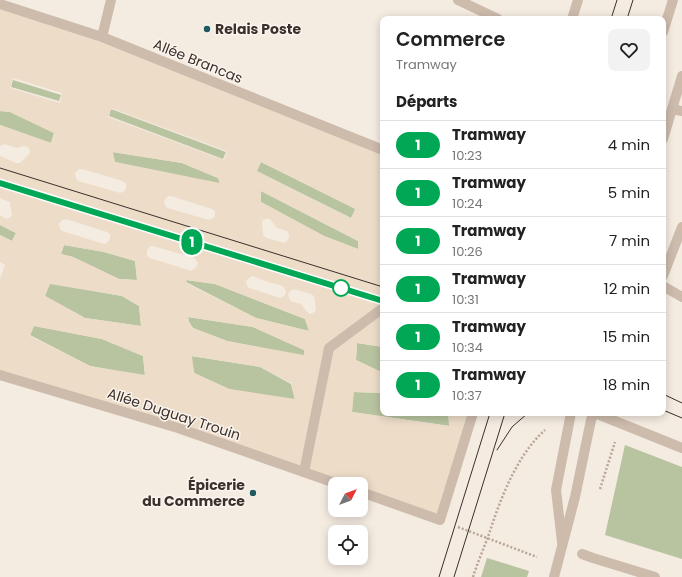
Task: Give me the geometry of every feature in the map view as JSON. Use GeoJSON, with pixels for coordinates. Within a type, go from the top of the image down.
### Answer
{"type":"FeatureCollection","features":[{"type":"Feature","properties":{"kind":"street"},"geometry":{"type":"LineString","coordinates":[[102,37],[110,0]]}},
{"type":"Feature","properties":{"kind":"street"},"geometry":{"type":"LineString","coordinates":[[458,0],[492,16]]}},
{"type":"Feature","properties":{"kind":"street"},"geometry":{"type":"LineString","coordinates":[[573,16],[578,0]]}},
{"type":"Feature","properties":{"kind":"street"},"geometry":{"type":"LineString","coordinates":[[666,22],[673,0]]}},
{"type":"Feature","properties":{"kind":"street","name":"Allée Brancas"},"geometry":{"type":"LineString","coordinates":[[4,3],[102,37],[380,149]]}},
{"type":"Feature","properties":{"kind":"street"},"geometry":{"type":"LineString","coordinates":[[666,133],[677,110],[682,76]]}},
{"type":"Feature","properties":{"kind":"street"},"geometry":{"type":"LineString","coordinates":[[666,268],[682,227]]}},
{"type":"Feature","properties":{"kind":"street"},"geometry":{"type":"LineString","coordinates":[[666,288],[682,297]]}},
{"type":"Feature","properties":{"kind":"street"},"geometry":{"type":"LineString","coordinates":[[304,472],[329,348],[380,310]]}},
{"type":"Feature","properties":{"kind":"street","name":"Allée Duguay Trouin"},"geometry":{"type":"LineString","coordinates":[[0,375],[178,428],[328,480]]}},
{"type":"Feature","properties":{"kind":"street"},"geometry":{"type":"LineString","coordinates":[[368,494],[440,520],[472,416]]}},
{"type":"Feature","properties":{"kind":"street"},"geometry":{"type":"LineString","coordinates":[[562,548],[556,490],[570,416]]}},
{"type":"Feature","properties":{"kind":"street"},"geometry":{"type":"LineString","coordinates":[[554,577],[575,497],[593,416]]}},
{"type":"Feature","properties":{"kind":"street"},"geometry":{"type":"LineString","coordinates":[[602,416],[682,448]]}},
{"type":"Feature","properties":{"kind":"street"},"geometry":{"type":"LineString","coordinates":[[582,554],[655,577]]}},
{"type":"Feature","properties":{"kind":"path"},"geometry":{"type":"LineString","coordinates":[[473,577],[494,519],[514,472],[532,443],[545,431],[568,416]]}},
{"type":"Feature","properties":{"kind":"path"},"geometry":{"type":"LineString","coordinates":[[440,520],[557,565]]}},
{"type":"Feature","properties":{"kind":"green space"},"geometry":{"type":"Polygon","coordinates":[[[13,80],[61,95],[59,101],[11,87],[13,80]]]}},
{"type":"Feature","properties":{"kind":"green space"},"geometry":{"type":"Polygon","coordinates":[[[111,109],[226,152],[223,159],[109,116],[111,109]]]}},
{"type":"Feature","properties":{"kind":"green space"},"geometry":{"type":"Polygon","coordinates":[[[0,111],[10,112],[54,133],[51,143],[0,125],[0,111]]]}},
{"type":"Feature","properties":{"kind":"green space"},"geometry":{"type":"Polygon","coordinates":[[[112,152],[182,163],[218,178],[220,184],[115,162],[112,152]]]}},
{"type":"Feature","properties":{"kind":"green space"},"geometry":{"type":"Polygon","coordinates":[[[261,162],[356,209],[351,218],[256,171],[261,162]]]}},
{"type":"Feature","properties":{"kind":"green space"},"geometry":{"type":"Polygon","coordinates":[[[261,191],[358,241],[358,249],[324,236],[261,202],[261,191]]]}},
{"type":"Feature","properties":{"kind":"green space"},"geometry":{"type":"Polygon","coordinates":[[[0,225],[16,233],[12,241],[0,235],[0,225]]]}},
{"type":"Feature","properties":{"kind":"green space"},"geometry":{"type":"Polygon","coordinates":[[[64,245],[104,252],[135,261],[137,280],[119,279],[73,257],[61,254],[64,245]]]}},
{"type":"Feature","properties":{"kind":"green space"},"geometry":{"type":"Polygon","coordinates":[[[186,280],[215,284],[305,319],[309,331],[256,318],[186,282],[186,280]]]}},
{"type":"Feature","properties":{"kind":"green space"},"geometry":{"type":"Polygon","coordinates":[[[49,283],[122,296],[139,306],[141,326],[85,318],[45,296],[49,283]]]}},
{"type":"Feature","properties":{"kind":"green space"},"geometry":{"type":"Polygon","coordinates":[[[188,317],[253,327],[304,350],[304,356],[227,341],[193,328],[188,317]]]}},
{"type":"Feature","properties":{"kind":"green space"},"geometry":{"type":"Polygon","coordinates":[[[34,326],[102,339],[143,356],[145,376],[90,366],[30,335],[34,326]]]}},
{"type":"Feature","properties":{"kind":"green space"},"geometry":{"type":"Polygon","coordinates":[[[357,343],[380,347],[380,372],[356,360],[357,343]]]}},
{"type":"Feature","properties":{"kind":"green space"},"geometry":{"type":"Polygon","coordinates":[[[191,356],[260,367],[291,384],[295,400],[229,389],[194,373],[191,356]]]}},
{"type":"Feature","properties":{"kind":"green space"},"geometry":{"type":"Polygon","coordinates":[[[353,392],[380,393],[380,416],[352,412],[353,392]]]}},
{"type":"Feature","properties":{"kind":"green space"},"geometry":{"type":"Polygon","coordinates":[[[380,416],[448,416],[450,426],[380,416]]]}},
{"type":"Feature","properties":{"kind":"green space"},"geometry":{"type":"Polygon","coordinates":[[[625,445],[682,467],[682,559],[605,535],[625,445]]]}},
{"type":"Feature","properties":{"kind":"green space"},"geometry":{"type":"Polygon","coordinates":[[[487,558],[529,571],[527,577],[481,577],[487,558]]]}},
{"type":"Feature","properties":{"kind":"shaded area"},"geometry":{"type":"Polygon","coordinates":[[[0,4],[380,149],[380,347],[357,343],[356,360],[380,372],[380,393],[354,392],[352,412],[449,426],[448,416],[472,416],[440,520],[368,494],[368,477],[328,477],[328,481],[0,375],[0,279],[5,265],[0,262],[0,235],[12,241],[16,233],[0,225],[0,215],[6,219],[11,217],[12,214],[10,202],[0,198],[0,156],[16,163],[20,163],[30,151],[28,147],[23,146],[17,148],[4,144],[0,146],[0,125],[51,143],[54,133],[10,112],[0,111],[0,4]],[[13,78],[10,88],[60,103],[62,93],[13,78]],[[111,108],[108,117],[224,160],[227,151],[111,108]],[[113,152],[115,162],[220,183],[218,178],[182,163],[113,152]],[[261,162],[257,171],[351,218],[355,209],[261,162]],[[79,169],[75,173],[78,181],[120,193],[126,189],[126,184],[123,181],[82,169],[79,169]],[[261,191],[261,202],[324,236],[358,249],[358,241],[261,191]],[[168,196],[164,201],[167,208],[209,220],[215,216],[215,211],[212,209],[171,196],[168,196]],[[267,218],[263,220],[263,235],[266,238],[284,243],[287,241],[289,234],[287,231],[277,228],[271,220],[267,218]],[[66,219],[61,221],[59,224],[62,231],[104,244],[110,239],[110,234],[107,232],[66,219]],[[64,245],[61,254],[73,257],[119,279],[137,280],[135,261],[104,252],[64,245]],[[150,246],[147,250],[147,256],[150,258],[191,271],[196,268],[198,263],[195,258],[153,246],[150,246]],[[253,276],[246,281],[249,288],[280,298],[285,296],[286,291],[283,286],[253,276]],[[187,280],[186,283],[256,318],[309,331],[305,319],[215,284],[187,280]],[[50,284],[45,296],[85,318],[141,326],[139,306],[122,296],[50,284]],[[294,289],[288,294],[290,301],[301,304],[310,314],[315,312],[314,296],[294,289]],[[188,317],[193,328],[227,341],[304,355],[304,350],[253,327],[188,317]],[[34,326],[30,336],[90,366],[145,375],[143,356],[102,339],[34,326]],[[192,356],[194,373],[229,389],[295,399],[291,383],[260,367],[192,356]]]}},
{"type":"Feature","properties":{"kind":"tram line"},"geometry":{"type":"LineString","coordinates":[[612,16],[617,0]]}},
{"type":"Feature","properties":{"kind":"tram line"},"geometry":{"type":"LineString","coordinates":[[628,16],[633,0]]}},
{"type":"Feature","properties":{"kind":"tram line"},"geometry":{"type":"LineString","coordinates":[[0,168],[380,286]]}},
{"type":"Feature","properties":{"kind":"tram line"},"geometry":{"type":"LineString","coordinates":[[0,183],[380,300]]}},
{"type":"Feature","properties":{"kind":"tram line","name":"1"},"geometry":{"type":"LineString","coordinates":[[0,183],[380,300]]}},
{"type":"Feature","properties":{"kind":"tram line"},"geometry":{"type":"LineString","coordinates":[[666,395],[682,403]]}},
{"type":"Feature","properties":{"kind":"tram line"},"geometry":{"type":"LineString","coordinates":[[666,411],[682,418]]}},
{"type":"Feature","properties":{"kind":"tram line"},"geometry":{"type":"LineString","coordinates":[[439,577],[489,416]]}},
{"type":"Feature","properties":{"kind":"tram line"},"geometry":{"type":"LineString","coordinates":[[454,577],[504,416]]}},
{"type":"Feature","properties":{"kind":"tram line"},"geometry":{"type":"LineString","coordinates":[[497,450],[512,427],[525,416]]}},
{"type":"Feature","properties":{"kind":"place","name":"Relais Poste"},"geometry":{"type":"Point","coordinates":[207,29]}},
{"type":"Feature","properties":{"kind":"place","name":"Épicerie du Commerce"},"geometry":{"type":"Point","coordinates":[253,493]}}]}
